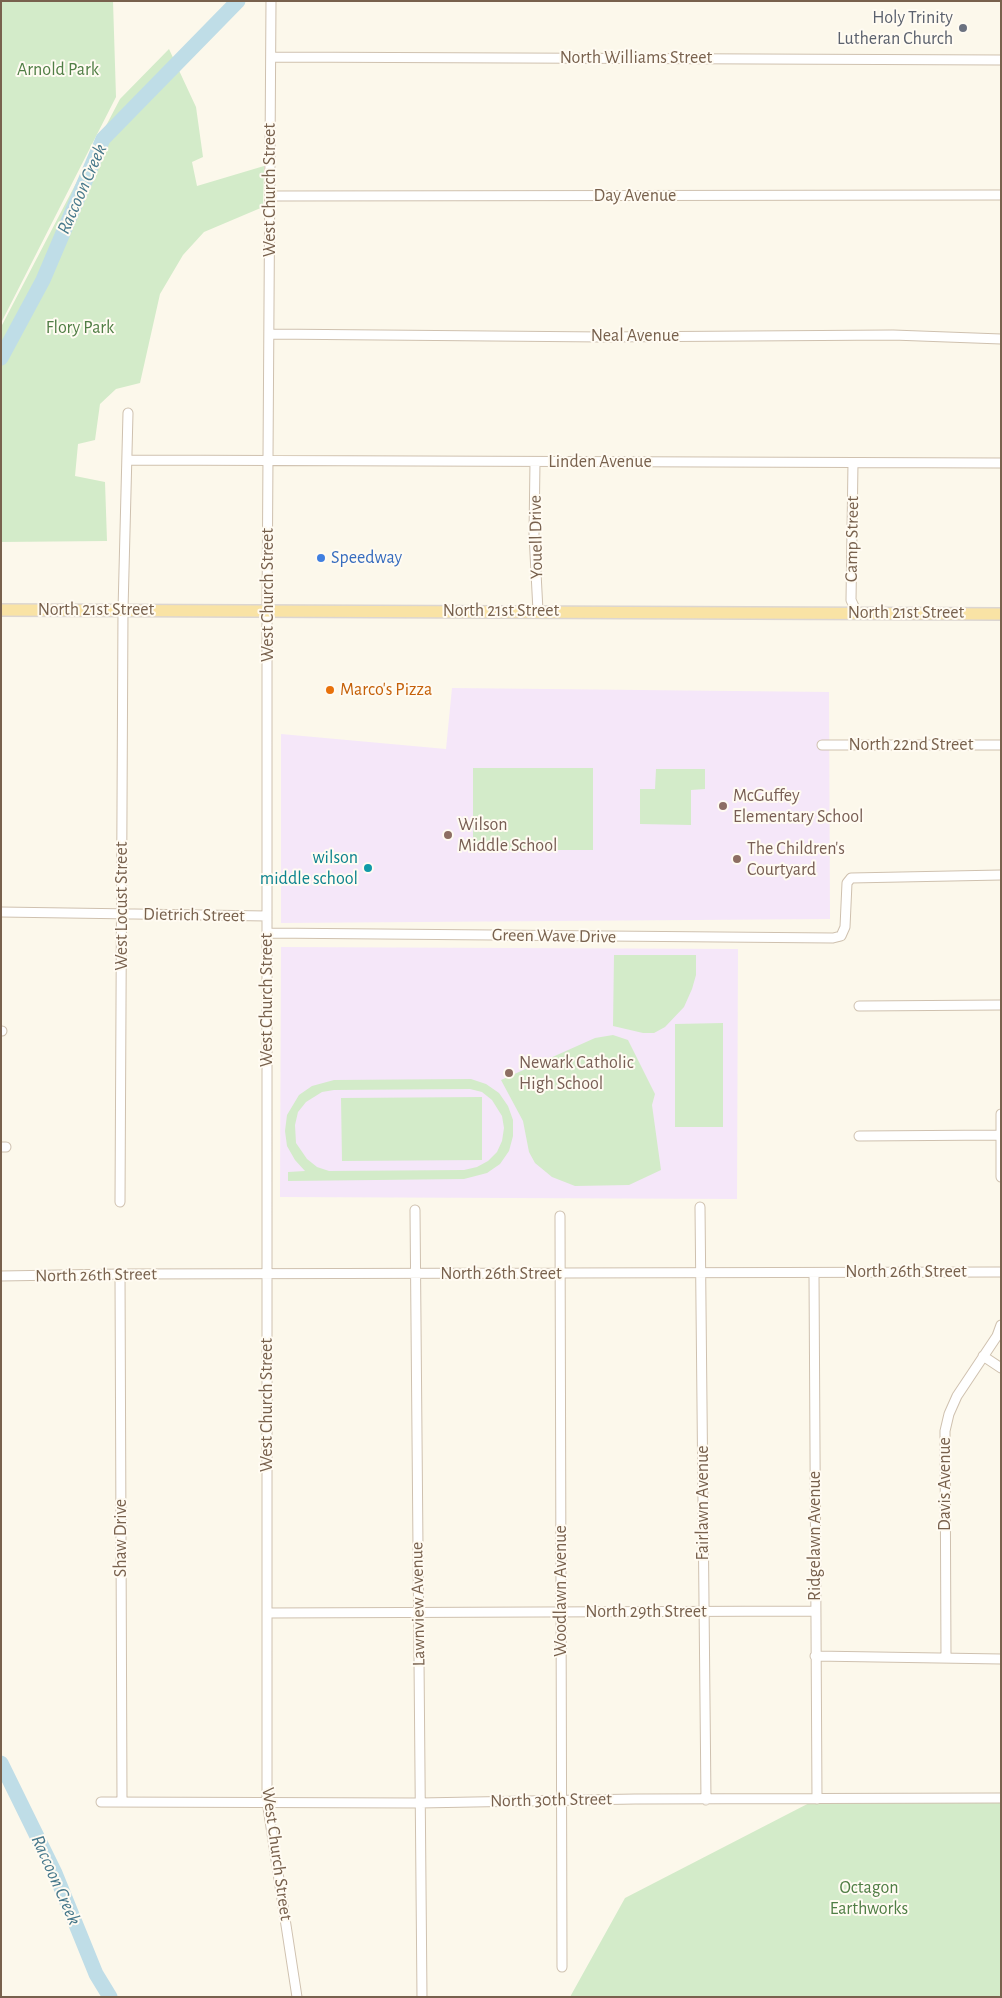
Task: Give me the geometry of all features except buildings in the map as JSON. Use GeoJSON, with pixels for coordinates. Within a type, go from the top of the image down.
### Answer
{"type":"FeatureCollection","features":[{"type":"Feature","properties":{"kind":"main road","name":"North 21st Street"},"geometry":{"type":"LineString","coordinates":[[1,610],[1001,614]]}},
{"type":"Feature","properties":{"kind":"street","name":"West Church Street"},"geometry":{"type":"LineString","coordinates":[[271,1],[267,610],[267,1801],[297,1997]]}},
{"type":"Feature","properties":{"kind":"street","name":"North Williams Street"},"geometry":{"type":"LineString","coordinates":[[271,56],[1001,60]]}},
{"type":"Feature","properties":{"kind":"street","name":"Day Avenue"},"geometry":{"type":"LineString","coordinates":[[270,196],[1001,196]]}},
{"type":"Feature","properties":{"kind":"street","name":"Neal Avenue"},"geometry":{"type":"LineString","coordinates":[[269,334],[894,335],[1001,339]]}},
{"type":"Feature","properties":{"kind":"street","name":"West Locust Street"},"geometry":{"type":"LineString","coordinates":[[120,1202],[123,610],[128,413]]}},
{"type":"Feature","properties":{"kind":"street","name":"Linden Avenue"},"geometry":{"type":"LineString","coordinates":[[127,460],[1001,463]]}},
{"type":"Feature","properties":{"kind":"street","name":"Youell Drive"},"geometry":{"type":"LineString","coordinates":[[535,462],[534,534],[538,611]]}},
{"type":"Feature","properties":{"kind":"street","name":"Camp Street"},"geometry":{"type":"LineString","coordinates":[[853,463],[851,600],[857,613]]}},
{"type":"Feature","properties":{"kind":"street","name":"North 22nd Street"},"geometry":{"type":"LineString","coordinates":[[822,745],[1001,745]]}},
{"type":"Feature","properties":{"kind":"street","name":"Green Wave Drive"},"geometry":{"type":"LineString","coordinates":[[267,932],[714,938],[841,936],[845,927],[847,883],[851,878],[1001,875]]}},
{"type":"Feature","properties":{"kind":"street","name":"Dietrich Street"},"geometry":{"type":"LineString","coordinates":[[1,912],[267,916]]}},
{"type":"Feature","properties":{"kind":"street"},"geometry":{"type":"LineString","coordinates":[[859,1006],[1001,1005]]}},
{"type":"Feature","properties":{"kind":"street"},"geometry":{"type":"LineString","coordinates":[[1001,1114],[1001,1177]]}},
{"type":"Feature","properties":{"kind":"street"},"geometry":{"type":"LineString","coordinates":[[858,1136],[1001,1135]]}},
{"type":"Feature","properties":{"kind":"street","name":"Fairlawn Avenue"},"geometry":{"type":"LineString","coordinates":[[700,1206],[706,1800]]}},
{"type":"Feature","properties":{"kind":"street","name":"Lawnview Avenue"},"geometry":{"type":"LineString","coordinates":[[415,1210],[422,1997]]}},
{"type":"Feature","properties":{"kind":"street","name":"Woodlawn Avenue"},"geometry":{"type":"LineString","coordinates":[[560,1216],[562,1967]]}},
{"type":"Feature","properties":{"kind":"street","name":"North 26th Street"},"geometry":{"type":"LineString","coordinates":[[1,1276],[120,1274],[1001,1272]]}},
{"type":"Feature","properties":{"kind":"street","name":"Ridgelawn Avenue"},"geometry":{"type":"LineString","coordinates":[[814,1273],[816,1798]]}},
{"type":"Feature","properties":{"kind":"street","name":"Shaw Drive"},"geometry":{"type":"LineString","coordinates":[[120,1274],[122,1802]]}},
{"type":"Feature","properties":{"kind":"street","name":"Davis Avenue"},"geometry":{"type":"LineString","coordinates":[[946,1658],[945,1431],[956,1396],[997,1336],[1001,1325]]}},
{"type":"Feature","properties":{"kind":"street"},"geometry":{"type":"LineString","coordinates":[[983,1356],[1001,1368]]}},
{"type":"Feature","properties":{"kind":"street","name":"North 29th Street"},"geometry":{"type":"LineString","coordinates":[[267,1613],[815,1611]]}},
{"type":"Feature","properties":{"kind":"street"},"geometry":{"type":"LineString","coordinates":[[815,1656],[1001,1659]]}},
{"type":"Feature","properties":{"kind":"street","name":"North 30th Street"},"geometry":{"type":"LineString","coordinates":[[101,1802],[267,1801],[420,1803],[562,1800],[1001,1798]]}},
{"type":"Feature","properties":{"kind":"shaded area"},"geometry":{"type":"Polygon","coordinates":[[[452,688],[829,692],[830,919],[281,923],[281,734],[446,749],[452,688]]]}},
{"type":"Feature","properties":{"kind":"shaded area","name":"Newark Catholic High School"},"geometry":{"type":"Polygon","coordinates":[[[281,947],[738,949],[737,1199],[280,1197],[281,947]]]}},
{"type":"Feature","properties":{"kind":"green space","name":"Arnold Park"},"geometry":{"type":"Polygon","coordinates":[[[1,1],[113,1],[116,97],[1,323],[1,1]]]}},
{"type":"Feature","properties":{"kind":"green space","name":"Flory Park"},"geometry":{"type":"Polygon","coordinates":[[[169,49],[196,107],[203,157],[192,162],[197,186],[264,166],[263,207],[204,232],[183,255],[160,294],[140,383],[116,389],[100,404],[95,440],[78,444],[75,476],[105,482],[107,541],[1,542],[1,327],[120,99],[169,49]]]}},
{"type":"Feature","properties":{"kind":"green space"},"geometry":{"type":"Polygon","coordinates":[[[473,768],[593,768],[593,850],[473,850],[473,768]]]}},
{"type":"Feature","properties":{"kind":"green space"},"geometry":{"type":"Polygon","coordinates":[[[656,769],[705,769],[705,789],[691,790],[691,825],[640,824],[640,789],[655,789],[656,769]]]}},
{"type":"Feature","properties":{"kind":"green space"},"geometry":{"type":"Polygon","coordinates":[[[614,955],[696,955],[696,975],[692,989],[684,1007],[665,1027],[654,1033],[643,1033],[613,1026],[614,955]]]}},
{"type":"Feature","properties":{"kind":"green space"},"geometry":{"type":"Polygon","coordinates":[[[723,1023],[723,1127],[675,1127],[675,1024],[723,1023]]]}},
{"type":"Feature","properties":{"kind":"green space"},"geometry":{"type":"Polygon","coordinates":[[[613,1035],[628,1040],[655,1094],[652,1105],[661,1170],[629,1185],[575,1186],[552,1177],[535,1163],[529,1152],[523,1121],[501,1080],[595,1038],[613,1035]]]}},
{"type":"Feature","properties":{"kind":"green space"},"geometry":{"type":"Polygon","coordinates":[[[471,1079],[486,1084],[499,1093],[508,1106],[513,1120],[513,1136],[509,1151],[500,1164],[487,1173],[464,1179],[288,1181],[288,1172],[305,1171],[295,1160],[287,1146],[285,1131],[287,1115],[299,1095],[312,1086],[334,1080],[471,1079]],[[470,1089],[334,1090],[322,1092],[306,1102],[298,1112],[295,1125],[296,1143],[307,1159],[317,1167],[329,1171],[464,1170],[477,1167],[488,1161],[497,1152],[502,1141],[504,1128],[502,1116],[492,1100],[482,1092],[470,1089]]]}},
{"type":"Feature","properties":{"kind":"green space"},"geometry":{"type":"Polygon","coordinates":[[[482,1097],[482,1160],[342,1161],[341,1098],[482,1097]]]}},
{"type":"Feature","properties":{"kind":"green space","name":"Octagon Earthworks"},"geometry":{"type":"Polygon","coordinates":[[[817,1799],[1001,1801],[1001,1997],[570,1997],[625,1898],[817,1799]]]}},
{"type":"Feature","properties":{"kind":"waterway","name":"Raccoon Creek"},"geometry":{"type":"LineString","coordinates":[[1,358],[43,280],[103,139],[238,1]]}},
{"type":"Feature","properties":{"kind":"waterway","name":"Raccoon Creek"},"geometry":{"type":"LineString","coordinates":[[1,1763],[55,1873],[96,1974],[110,1997]]}},
{"type":"Feature","properties":{"kind":"place","name":"Holy Trinity Lutheran Church"},"geometry":{"type":"Point","coordinates":[963,28]}},
{"type":"Feature","properties":{"kind":"place","name":"Speedway"},"geometry":{"type":"Point","coordinates":[321,558]}},
{"type":"Feature","properties":{"kind":"place","name":"Marco's Pizza"},"geometry":{"type":"Point","coordinates":[330,690]}},
{"type":"Feature","properties":{"kind":"place","name":"McGuffey Elementary School"},"geometry":{"type":"Point","coordinates":[723,806]}},
{"type":"Feature","properties":{"kind":"place","name":"Wilson Middle School"},"geometry":{"type":"Point","coordinates":[448,835]}},
{"type":"Feature","properties":{"kind":"place","name":"The Children's Courtyard"},"geometry":{"type":"Point","coordinates":[737,859]}},
{"type":"Feature","properties":{"kind":"place","name":"wilson middle school"},"geometry":{"type":"Point","coordinates":[368,868]}},
{"type":"Feature","properties":{"kind":"place","name":"Newark Catholic High School"},"geometry":{"type":"Point","coordinates":[509,1073]}}]}
